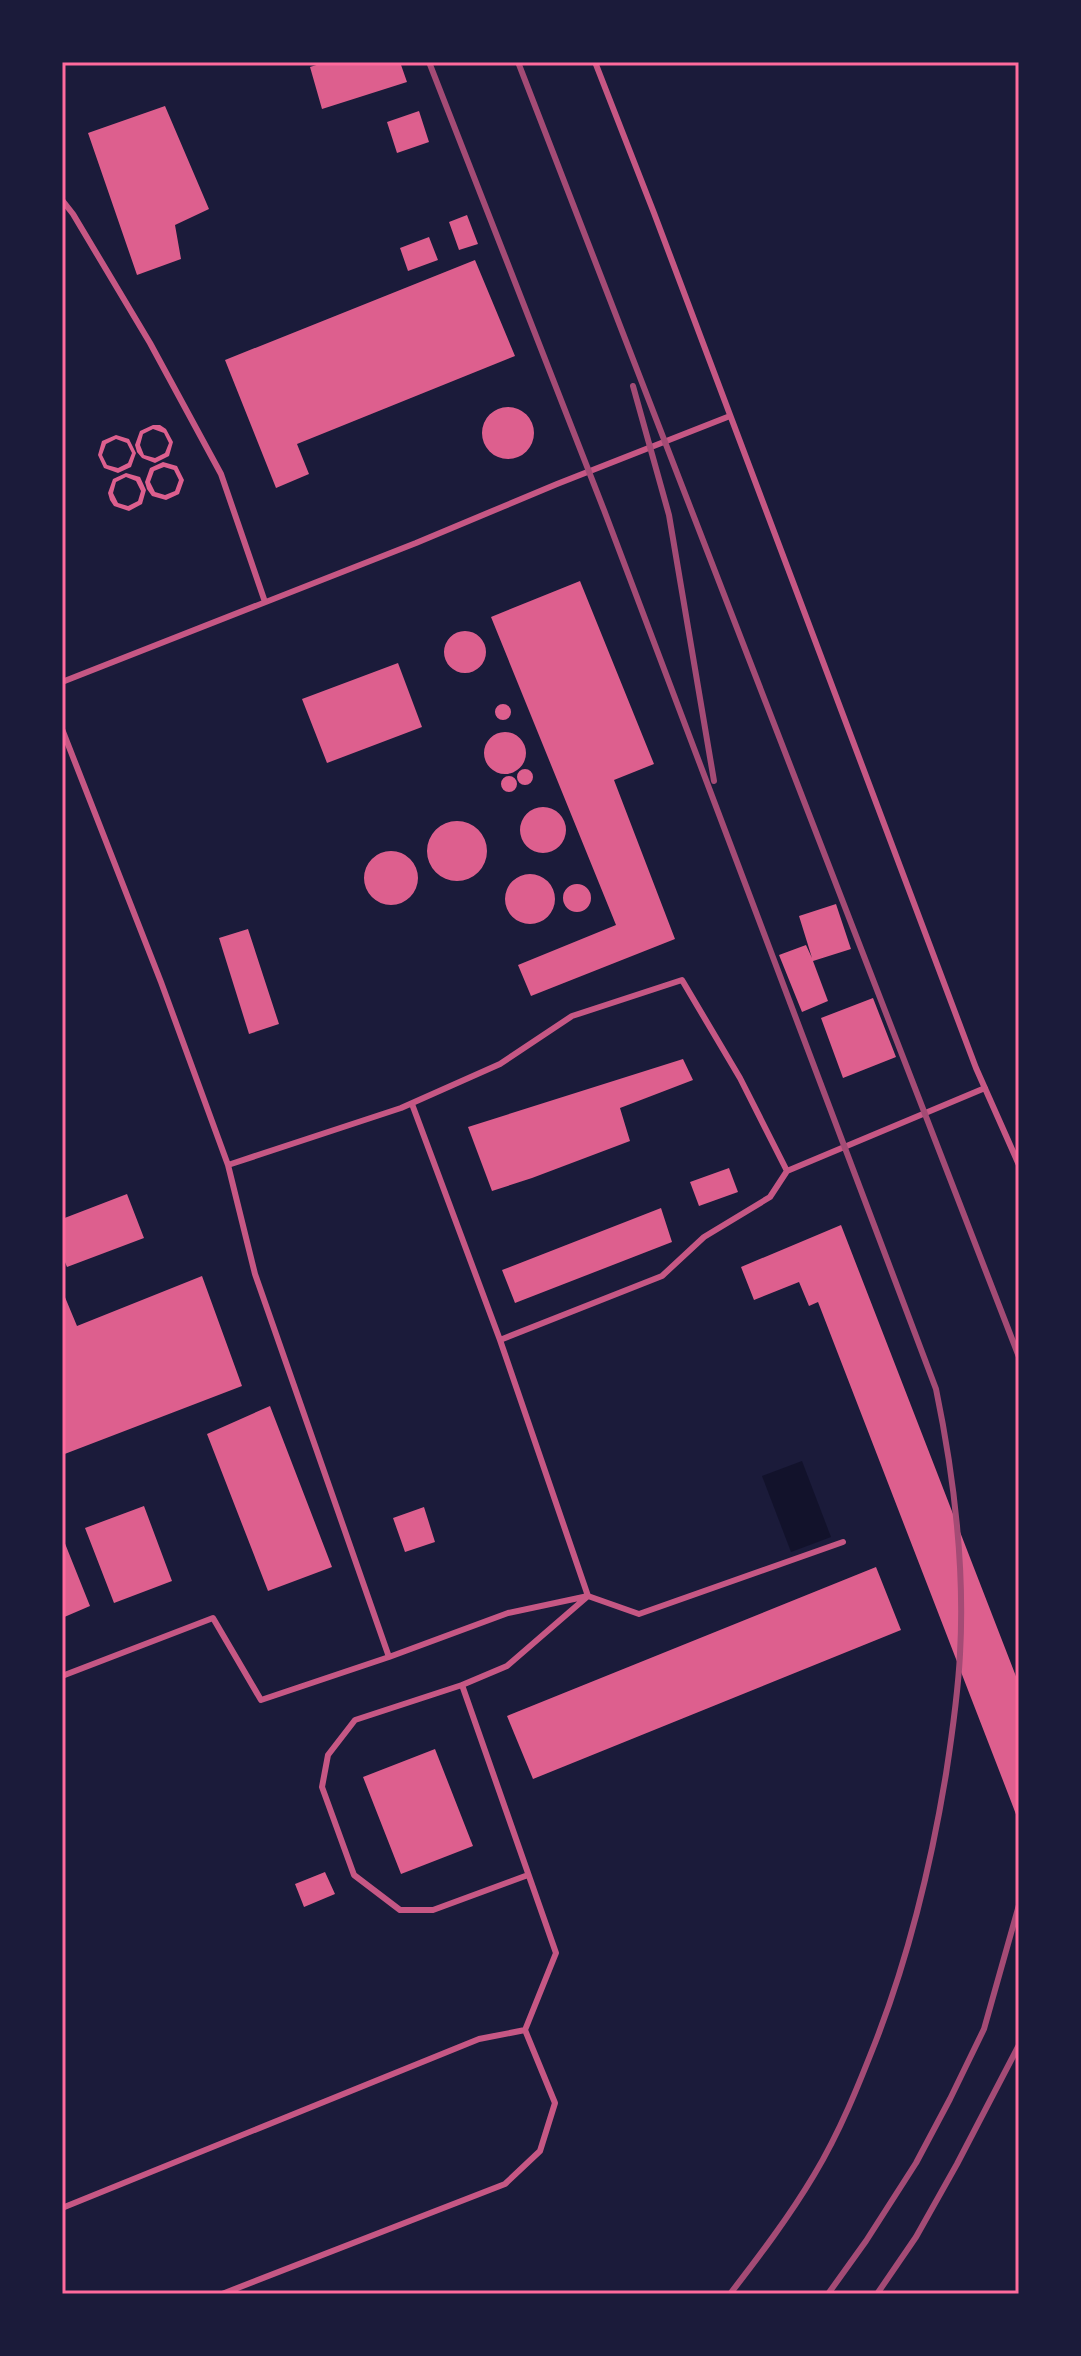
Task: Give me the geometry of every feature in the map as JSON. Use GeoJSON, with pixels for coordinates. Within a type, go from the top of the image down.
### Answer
{"type":"FeatureCollection","features":[{"type":"Feature","properties":{"kind":"lane"},"geometry":{"type":"LineString","coordinates":[[595,62],[985,1088],[1019,1165]]}},
{"type":"Feature","properties":{"kind":"lane"},"geometry":{"type":"LineString","coordinates":[[62,200],[150,343],[221,474],[265,602]]}},
{"type":"Feature","properties":{"kind":"lane"},"geometry":{"type":"LineString","coordinates":[[62,682],[730,416]]}},
{"type":"Feature","properties":{"kind":"lane"},"geometry":{"type":"LineString","coordinates":[[62,729],[161,982],[228,1165],[255,1274],[389,1657]]}},
{"type":"Feature","properties":{"kind":"lane"},"geometry":{"type":"LineString","coordinates":[[228,1165],[412,1104],[500,1064],[572,1016],[682,980],[740,1078],[787,1171]]}},
{"type":"Feature","properties":{"kind":"lane"},"geometry":{"type":"LineString","coordinates":[[500,1340],[662,1276],[704,1237],[770,1197],[787,1171],[985,1088]]}},
{"type":"Feature","properties":{"kind":"lane"},"geometry":{"type":"LineString","coordinates":[[412,1104],[500,1340],[588,1596]]}},
{"type":"Feature","properties":{"kind":"lane"},"geometry":{"type":"LineString","coordinates":[[62,1676],[213,1618],[261,1700],[508,1613],[588,1596],[639,1614],[843,1542]]}},
{"type":"Feature","properties":{"kind":"lane"},"geometry":{"type":"LineString","coordinates":[[528,1875],[433,1910],[400,1910],[354,1875],[322,1787],[328,1755],[355,1720],[462,1685],[507,1666],[588,1596]]}},
{"type":"Feature","properties":{"kind":"lane"},"geometry":{"type":"LineString","coordinates":[[222,2294],[505,2184],[540,2151],[555,2103],[525,2030],[556,1953],[462,1685]]}},
{"type":"Feature","properties":{"kind":"lane"},"geometry":{"type":"LineString","coordinates":[[62,2208],[479,2039],[525,2030]]}},
{"type":"Feature","properties":{"kind":"shaded area"},"geometry":{"type":"Polygon","coordinates":[[[802,1461],[831,1537],[791,1552],[762,1476],[802,1461]]]}},
{"type":"Feature","properties":{"kind":"building"},"geometry":{"type":"Polygon","coordinates":[[[326,62],[400,62],[407,82],[322,109],[310,67],[326,62]]]}},
{"type":"Feature","properties":{"kind":"building"},"geometry":{"type":"Polygon","coordinates":[[[165,106],[209,209],[175,225],[181,259],[137,275],[88,133],[165,106]]]}},
{"type":"Feature","properties":{"kind":"building"},"geometry":{"type":"Polygon","coordinates":[[[419,111],[429,142],[397,153],[387,122],[419,111]]]}},
{"type":"Feature","properties":{"kind":"building"},"geometry":{"type":"Polygon","coordinates":[[[467,215],[478,244],[459,250],[449,222],[467,215]]]}},
{"type":"Feature","properties":{"kind":"building"},"geometry":{"type":"Polygon","coordinates":[[[429,237],[438,260],[408,271],[400,248],[429,237]]]}},
{"type":"Feature","properties":{"kind":"building"},"geometry":{"type":"Polygon","coordinates":[[[475,260],[515,356],[297,444],[309,474],[276,488],[225,360],[475,260]]]}},
{"type":"Feature","properties":{"kind":"building"},"geometry":{"type":"Polygon","coordinates":[[[508,407],[526,415],[534,433],[526,451],[508,459],[490,451],[482,433],[490,415],[508,407]]]}},
{"type":"Feature","properties":{"kind":"building"},"geometry":{"type":"Polygon","coordinates":[[[153,425],[166,429],[173,442],[169,456],[155,463],[142,458],[135,445],[140,431],[153,425]],[[153,429],[143,434],[140,445],[144,455],[155,458],[165,453],[169,443],[164,433],[153,429]]]}},
{"type":"Feature","properties":{"kind":"building"},"geometry":{"type":"Polygon","coordinates":[[[116,435],[129,439],[136,453],[131,467],[118,473],[104,468],[98,455],[102,441],[116,435]],[[116,439],[106,444],[102,455],[107,465],[118,468],[128,463],[132,453],[127,443],[116,439]]]}},
{"type":"Feature","properties":{"kind":"building"},"geometry":{"type":"Polygon","coordinates":[[[163,462],[177,466],[184,480],[179,494],[166,500],[152,496],[145,482],[150,468],[163,462]],[[164,467],[154,471],[150,482],[155,492],[165,495],[175,491],[179,480],[174,470],[164,467]]]}},
{"type":"Feature","properties":{"kind":"building"},"geometry":{"type":"Polygon","coordinates":[[[126,473],[140,477],[146,490],[142,504],[129,511],[114,506],[108,493],[113,479],[126,473]],[[126,477],[116,482],[113,493],[118,503],[128,506],[138,501],[141,491],[136,481],[126,477]]]}},
{"type":"Feature","properties":{"kind":"building"},"geometry":{"type":"Polygon","coordinates":[[[580,581],[654,764],[614,780],[675,939],[531,996],[518,965],[616,925],[491,617],[580,581]]]}},
{"type":"Feature","properties":{"kind":"building"},"geometry":{"type":"Polygon","coordinates":[[[465,631],[480,637],[486,652],[480,667],[465,673],[450,667],[444,652],[450,637],[465,631]]]}},
{"type":"Feature","properties":{"kind":"building"},"geometry":{"type":"Polygon","coordinates":[[[398,663],[422,727],[327,763],[302,699],[398,663]]]}},
{"type":"Feature","properties":{"kind":"building"},"geometry":{"type":"Polygon","coordinates":[[[500,704],[506,704],[511,712],[509,718],[500,720],[495,715],[495,709],[500,704]]]}},
{"type":"Feature","properties":{"kind":"building"},"geometry":{"type":"Polygon","coordinates":[[[505,732],[520,738],[526,753],[520,768],[505,774],[490,768],[484,753],[490,738],[505,732]]]}},
{"type":"Feature","properties":{"kind":"building"},"geometry":{"type":"Polygon","coordinates":[[[522,769],[528,769],[533,777],[531,783],[522,785],[517,780],[517,774],[522,769]]]}},
{"type":"Feature","properties":{"kind":"building"},"geometry":{"type":"Polygon","coordinates":[[[506,776],[512,776],[517,784],[515,790],[506,792],[501,787],[501,781],[506,776]]]}},
{"type":"Feature","properties":{"kind":"building"},"geometry":{"type":"Polygon","coordinates":[[[543,807],[560,813],[566,830],[560,847],[543,853],[526,847],[520,830],[526,813],[543,807]]]}},
{"type":"Feature","properties":{"kind":"building"},"geometry":{"type":"Polygon","coordinates":[[[457,821],[468,823],[478,830],[485,840],[485,862],[478,872],[468,879],[457,881],[446,879],[436,872],[429,862],[427,851],[429,840],[436,830],[446,823],[457,821]]]}},
{"type":"Feature","properties":{"kind":"building"},"geometry":{"type":"Polygon","coordinates":[[[391,851],[402,853],[410,859],[416,867],[416,889],[410,897],[402,903],[391,905],[380,903],[372,897],[366,889],[364,878],[366,867],[372,859],[380,853],[391,851]]]}},
{"type":"Feature","properties":{"kind":"building"},"geometry":{"type":"Polygon","coordinates":[[[520,875],[540,875],[554,889],[554,909],[540,923],[520,923],[506,909],[506,889],[520,875]]]}},
{"type":"Feature","properties":{"kind":"building"},"geometry":{"type":"Polygon","coordinates":[[[577,884],[587,888],[591,898],[587,908],[577,912],[567,908],[563,898],[567,888],[577,884]]]}},
{"type":"Feature","properties":{"kind":"building"},"geometry":{"type":"Polygon","coordinates":[[[836,904],[851,949],[813,961],[828,1001],[802,1012],[779,955],[806,945],[812,958],[799,916],[836,904]]]}},
{"type":"Feature","properties":{"kind":"building"},"geometry":{"type":"Polygon","coordinates":[[[248,929],[279,1024],[249,1034],[219,938],[248,929]]]}},
{"type":"Feature","properties":{"kind":"building"},"geometry":{"type":"Polygon","coordinates":[[[873,998],[896,1057],[843,1078],[821,1018],[873,998]]]}},
{"type":"Feature","properties":{"kind":"building"},"geometry":{"type":"Polygon","coordinates":[[[683,1059],[693,1080],[620,1108],[630,1141],[492,1191],[468,1127],[683,1059]]]}},
{"type":"Feature","properties":{"kind":"building"},"geometry":{"type":"Polygon","coordinates":[[[729,1168],[738,1192],[699,1206],[690,1182],[729,1168]]]}},
{"type":"Feature","properties":{"kind":"building"},"geometry":{"type":"Polygon","coordinates":[[[127,1194],[144,1238],[67,1267],[62,1255],[62,1219],[127,1194]]]}},
{"type":"Feature","properties":{"kind":"building"},"geometry":{"type":"Polygon","coordinates":[[[661,1208],[672,1242],[515,1303],[502,1270],[661,1208]]]}},
{"type":"Feature","properties":{"kind":"building"},"geometry":{"type":"Polygon","coordinates":[[[841,1225],[1019,1684],[1019,1822],[818,1302],[809,1306],[799,1282],[754,1300],[741,1267],[841,1225]]]}},
{"type":"Feature","properties":{"kind":"building"},"geometry":{"type":"Polygon","coordinates":[[[202,1276],[242,1386],[62,1455],[62,1290],[77,1326],[202,1276]]]}},
{"type":"Feature","properties":{"kind":"building"},"geometry":{"type":"Polygon","coordinates":[[[270,1406],[332,1567],[268,1591],[207,1434],[270,1406]]]}},
{"type":"Feature","properties":{"kind":"building"},"geometry":{"type":"Polygon","coordinates":[[[144,1506],[172,1581],[114,1603],[85,1528],[144,1506]]]}},
{"type":"Feature","properties":{"kind":"building"},"geometry":{"type":"Polygon","coordinates":[[[424,1507],[435,1542],[405,1552],[393,1518],[424,1507]]]}},
{"type":"Feature","properties":{"kind":"building"},"geometry":{"type":"Polygon","coordinates":[[[62,1536],[90,1606],[62,1618],[62,1536]]]}},
{"type":"Feature","properties":{"kind":"building"},"geometry":{"type":"Polygon","coordinates":[[[876,1567],[901,1630],[533,1779],[507,1716],[876,1567]]]}},
{"type":"Feature","properties":{"kind":"building"},"geometry":{"type":"Polygon","coordinates":[[[435,1749],[473,1846],[401,1874],[363,1777],[435,1749]]]}},
{"type":"Feature","properties":{"kind":"building"},"geometry":{"type":"Polygon","coordinates":[[[325,1872],[335,1894],[304,1907],[295,1884],[325,1872]]]}},
{"type":"Feature","properties":{"kind":"railway"},"geometry":{"type":"LineString","coordinates":[[429,62],[604,510],[936,1389],[953,1488],[961,1588],[958,1684],[940,1808],[909,1941],[877,2038],[832,2142],[795,2206],[730,2294]]}},
{"type":"Feature","properties":{"kind":"railway"},"geometry":{"type":"LineString","coordinates":[[518,62],[1019,1357]]}},
{"type":"Feature","properties":{"kind":"railway"},"geometry":{"type":"LineString","coordinates":[[633,386],[669,515],[714,781]]}},
{"type":"Feature","properties":{"kind":"railway"},"geometry":{"type":"LineString","coordinates":[[828,2294],[916,2163],[950,2099],[984,2029],[1019,1905]]}},
{"type":"Feature","properties":{"kind":"railway"},"geometry":{"type":"LineString","coordinates":[[877,2294],[916,2237],[1019,2045]]}}]}
